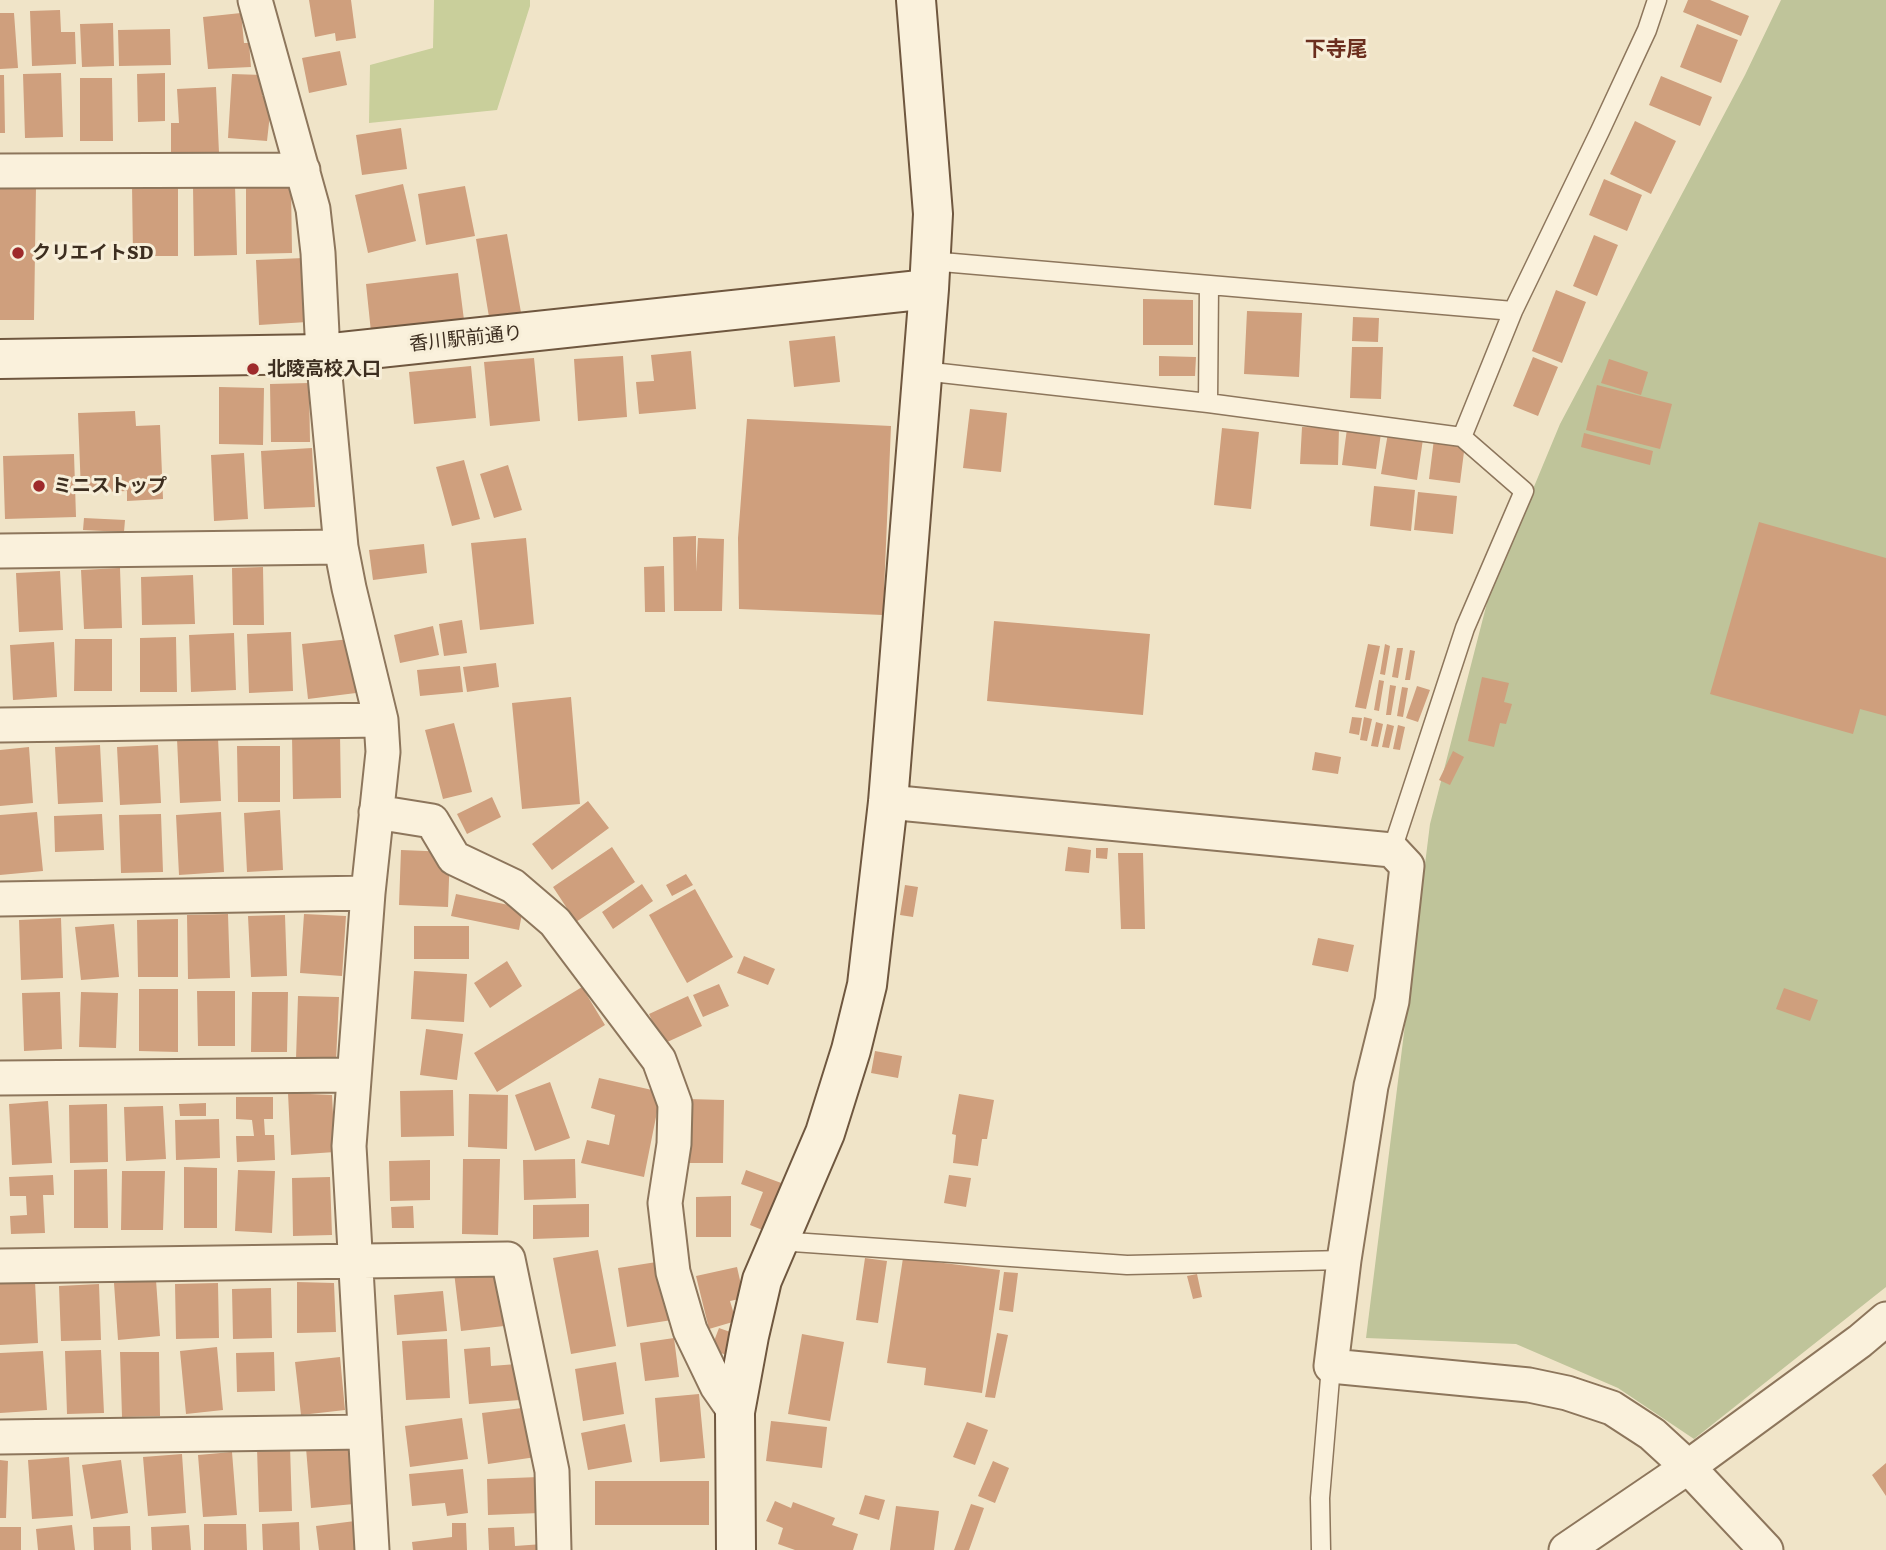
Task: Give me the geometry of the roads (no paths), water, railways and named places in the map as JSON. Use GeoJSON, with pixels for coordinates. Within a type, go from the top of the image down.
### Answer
{"type":"FeatureCollection","features":[{"type":"Feature","properties":{"kind":"street"},"geometry":{"type":"LineString","coordinates":[[255,0],[313,209],[341,547],[381,720],[383,752],[368,892],[349,1146],[372,1550]]}},
{"type":"Feature","properties":{"kind":"street"},"geometry":{"type":"LineString","coordinates":[[736,1550],[735,1412],[749,1336],[762,1280],[825,1133],[851,1050],[867,985],[888,802],[930,275],[933,214],[916,0]]}},
{"type":"Feature","properties":{"kind":"street"},"geometry":{"type":"LineString","coordinates":[[0,171],[303,170]]}},
{"type":"Feature","properties":{"kind":"street","name":"香川駅前通り"},"geometry":{"type":"LineString","coordinates":[[0,359],[323,355],[930,275]]}},
{"type":"Feature","properties":{"kind":"street"},"geometry":{"type":"LineString","coordinates":[[0,551],[341,547]]}},
{"type":"Feature","properties":{"kind":"street"},"geometry":{"type":"LineString","coordinates":[[0,725],[381,720]]}},
{"type":"Feature","properties":{"kind":"street"},"geometry":{"type":"LineString","coordinates":[[888,802],[1392,850],[1407,866],[1392,1001],[1371,1086],[1331,1366],[1530,1385],[1567,1393],[1612,1408],[1652,1434],[1688,1467],[1766,1550]]}},
{"type":"Feature","properties":{"kind":"street"},"geometry":{"type":"LineString","coordinates":[[376,812],[432,821],[454,858],[513,886],[555,922],[659,1060],[676,1104],[674,1144],[665,1203],[673,1272],[690,1330],[718,1386],[735,1412]]}},
{"type":"Feature","properties":{"kind":"street"},"geometry":{"type":"LineString","coordinates":[[0,899],[368,892]]}},
{"type":"Feature","properties":{"kind":"street"},"geometry":{"type":"LineString","coordinates":[[0,1078],[353,1074]]}},
{"type":"Feature","properties":{"kind":"street"},"geometry":{"type":"LineString","coordinates":[[0,1266],[508,1259],[552,1471],[554,1550]]}},
{"type":"Feature","properties":{"kind":"street"},"geometry":{"type":"LineString","coordinates":[[1566,1550],[1688,1467],[1886,1319]]}},
{"type":"Feature","properties":{"kind":"street"},"geometry":{"type":"LineString","coordinates":[[0,1437],[365,1432]]}},
{"type":"Feature","properties":{"kind":"lane"},"geometry":{"type":"LineString","coordinates":[[1462,437],[1513,311],[1647,30],[1657,0]]}},
{"type":"Feature","properties":{"kind":"lane"},"geometry":{"type":"LineString","coordinates":[[930,275],[1209,285],[1513,311]]}},
{"type":"Feature","properties":{"kind":"lane"},"geometry":{"type":"LineString","coordinates":[[1208,403],[1209,285]]}},
{"type":"Feature","properties":{"kind":"lane"},"geometry":{"type":"LineString","coordinates":[[923,371],[1208,403],[1462,437],[1524,491],[1465,628],[1392,850]]}},
{"type":"Feature","properties":{"kind":"lane"},"geometry":{"type":"LineString","coordinates":[[778,1241],[1126,1265],[1344,1261]]}},
{"type":"Feature","properties":{"kind":"lane"},"geometry":{"type":"LineString","coordinates":[[1321,1550],[1320,1498],[1331,1366]]}},
{"type":"Feature","properties":{"kind":"place","name":"クリエイトSD"},"geometry":{"type":"Point","coordinates":[18,253]}},
{"type":"Feature","properties":{"kind":"place","name":"北陵高校入口"},"geometry":{"type":"Point","coordinates":[253,369]}},
{"type":"Feature","properties":{"kind":"place","name":"ミニストップ"},"geometry":{"type":"Point","coordinates":[39,486]}},
{"type":"Feature","properties":{"kind":"district","name":"下寺尾"},"geometry":{"type":"Point","coordinates":[1336,50]}}]}
